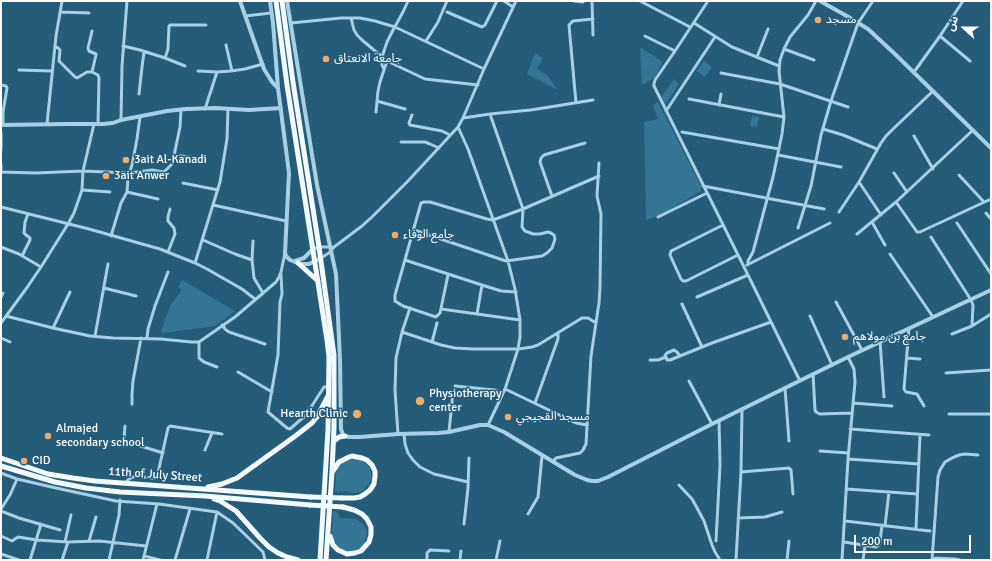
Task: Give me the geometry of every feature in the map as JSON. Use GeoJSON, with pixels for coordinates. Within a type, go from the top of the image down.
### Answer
{"type":"FeatureCollection","features":[{"type":"Feature","properties":{"kind":"highway"},"geometry":{"type":"LineString","coordinates":[[276,1],[287,85],[329,357],[328,430],[320,560]]}},
{"type":"Feature","properties":{"kind":"highway"},"geometry":{"type":"LineString","coordinates":[[282,1],[293,82],[321,258],[334,355],[334,441],[326,560]]}},
{"type":"Feature","properties":{"kind":"highway"},"geometry":{"type":"LineString","coordinates":[[296,262],[318,282]]}},
{"type":"Feature","properties":{"kind":"highway"},"geometry":{"type":"LineString","coordinates":[[195,496],[198,488],[222,484],[237,478],[294,437],[318,417],[328,395]]}},
{"type":"Feature","properties":{"kind":"highway"},"geometry":{"type":"LineString","coordinates":[[334,441],[339,437],[346,436]]}},
{"type":"Feature","properties":{"kind":"highway","name":"11th of July Street"},"geometry":{"type":"LineString","coordinates":[[1,458],[55,475],[73,478],[123,484],[311,497],[354,498],[365,494],[370,490],[374,484],[376,476],[372,465],[367,460],[352,456],[339,462],[332,472]]}},
{"type":"Feature","properties":{"kind":"highway","name":"11th of July Street"},"geometry":{"type":"LineString","coordinates":[[1,467],[55,482],[86,488],[120,492],[205,496],[343,507],[362,514],[367,519],[371,527],[369,542],[361,551],[347,554],[338,550],[333,545],[328,532]]}},
{"type":"Feature","properties":{"kind":"highway"},"geometry":{"type":"LineString","coordinates":[[205,496],[230,506],[269,546],[278,553],[298,560]]}},
{"type":"Feature","properties":{"kind":"street"},"geometry":{"type":"LineString","coordinates":[[46,124],[62,1]]}},
{"type":"Feature","properties":{"kind":"street"},"geometry":{"type":"LineString","coordinates":[[121,120],[123,46],[127,1]]}},
{"type":"Feature","properties":{"kind":"street"},"geometry":{"type":"LineString","coordinates":[[240,1],[264,69],[278,88]]}},
{"type":"Feature","properties":{"kind":"street"},"geometry":{"type":"LineString","coordinates":[[6,316],[53,328],[95,336],[199,342],[235,317],[276,282],[281,272],[285,253],[288,173],[270,1]]}},
{"type":"Feature","properties":{"kind":"street"},"geometry":{"type":"LineString","coordinates":[[287,1],[317,185],[332,248],[336,274],[340,360],[341,429],[343,434],[346,436],[360,437],[449,432],[488,425],[510,436],[575,475],[587,480],[598,481],[832,364],[991,290]]}},
{"type":"Feature","properties":{"kind":"street"},"geometry":{"type":"LineString","coordinates":[[384,69],[381,63],[389,37],[408,1]]}},
{"type":"Feature","properties":{"kind":"street"},"geometry":{"type":"LineString","coordinates":[[426,41],[438,22],[447,1]]}},
{"type":"Feature","properties":{"kind":"street"},"geometry":{"type":"LineString","coordinates":[[447,12],[482,28],[497,1]]}},
{"type":"Feature","properties":{"kind":"street"},"geometry":{"type":"LineString","coordinates":[[504,1],[514,7]]}},
{"type":"Feature","properties":{"kind":"street"},"geometry":{"type":"LineString","coordinates":[[285,253],[288,258],[296,262],[309,264],[321,258],[373,216],[439,148],[464,118],[484,69],[516,1]]}},
{"type":"Feature","properties":{"kind":"street"},"geometry":{"type":"LineString","coordinates":[[574,1],[583,2]]}},
{"type":"Feature","properties":{"kind":"street"},"geometry":{"type":"LineString","coordinates":[[592,1],[593,35]]}},
{"type":"Feature","properties":{"kind":"street"},"geometry":{"type":"LineString","coordinates":[[640,1],[690,27]]}},
{"type":"Feature","properties":{"kind":"street"},"geometry":{"type":"LineString","coordinates":[[708,1],[690,27],[654,86],[800,381]]}},
{"type":"Feature","properties":{"kind":"street"},"geometry":{"type":"LineString","coordinates":[[748,264],[774,177],[782,134],[784,117],[780,84],[780,60],[790,37],[816,1]]}},
{"type":"Feature","properties":{"kind":"street"},"geometry":{"type":"LineString","coordinates":[[820,1],[868,29],[991,148]]}},
{"type":"Feature","properties":{"kind":"street"},"geometry":{"type":"LineString","coordinates":[[798,228],[811,186],[823,129],[831,101],[858,22],[873,1]]}},
{"type":"Feature","properties":{"kind":"street"},"geometry":{"type":"LineString","coordinates":[[914,72],[963,1]]}},
{"type":"Feature","properties":{"kind":"street"},"geometry":{"type":"LineString","coordinates":[[61,12],[89,13]]}},
{"type":"Feature","properties":{"kind":"street"},"geometry":{"type":"LineString","coordinates":[[245,16],[271,13]]}},
{"type":"Feature","properties":{"kind":"street"},"geometry":{"type":"LineString","coordinates":[[351,18],[352,25],[362,40],[387,61],[424,80],[478,85]]}},
{"type":"Feature","properties":{"kind":"street"},"geometry":{"type":"LineString","coordinates":[[291,23],[319,19],[367,19],[395,27],[484,69]]}},
{"type":"Feature","properties":{"kind":"street"},"geometry":{"type":"LineString","coordinates":[[576,103],[570,25],[573,21],[593,19]]}},
{"type":"Feature","properties":{"kind":"street"},"geometry":{"type":"LineString","coordinates":[[694,23],[732,47],[779,66]]}},
{"type":"Feature","properties":{"kind":"street"},"geometry":{"type":"LineString","coordinates":[[165,58],[168,49],[170,25],[206,25]]}},
{"type":"Feature","properties":{"kind":"street"},"geometry":{"type":"LineString","coordinates":[[757,57],[768,29]]}},
{"type":"Feature","properties":{"kind":"street"},"geometry":{"type":"LineString","coordinates":[[92,31],[88,48],[89,51],[96,55],[92,72]]}},
{"type":"Feature","properties":{"kind":"street"},"geometry":{"type":"LineString","coordinates":[[645,36],[675,51]]}},
{"type":"Feature","properties":{"kind":"street"},"geometry":{"type":"LineString","coordinates":[[940,36],[970,61]]}},
{"type":"Feature","properties":{"kind":"street"},"geometry":{"type":"LineString","coordinates":[[666,111],[716,37]]}},
{"type":"Feature","properties":{"kind":"street"},"geometry":{"type":"LineString","coordinates":[[226,45],[232,71]]}},
{"type":"Feature","properties":{"kind":"street"},"geometry":{"type":"LineString","coordinates":[[1,323],[41,266],[74,213],[82,190],[83,171],[96,124],[98,75],[92,72],[87,72],[78,78],[75,77],[59,61],[60,50],[55,46]]}},
{"type":"Feature","properties":{"kind":"street"},"geometry":{"type":"LineString","coordinates":[[123,46],[165,58],[185,66]]}},
{"type":"Feature","properties":{"kind":"street"},"geometry":{"type":"LineString","coordinates":[[784,49],[814,60]]}},
{"type":"Feature","properties":{"kind":"street"},"geometry":{"type":"LineString","coordinates":[[139,94],[144,52]]}},
{"type":"Feature","properties":{"kind":"street"},"geometry":{"type":"LineString","coordinates":[[376,112],[380,82],[387,61]]}},
{"type":"Feature","properties":{"kind":"street"},"geometry":{"type":"LineString","coordinates":[[198,71],[232,71],[263,64]]}},
{"type":"Feature","properties":{"kind":"street"},"geometry":{"type":"LineString","coordinates":[[20,70],[52,71]]}},
{"type":"Feature","properties":{"kind":"street"},"geometry":{"type":"LineString","coordinates":[[205,109],[217,72]]}},
{"type":"Feature","properties":{"kind":"street"},"geometry":{"type":"LineString","coordinates":[[721,73],[780,84],[848,107]]}},
{"type":"Feature","properties":{"kind":"street"},"geometry":{"type":"LineString","coordinates":[[1,85],[6,86],[7,88],[2,125],[113,123],[121,120],[181,110],[260,110],[281,108]]}},
{"type":"Feature","properties":{"kind":"street"},"geometry":{"type":"LineString","coordinates":[[839,212],[859,182],[884,139],[933,91]]}},
{"type":"Feature","properties":{"kind":"street"},"geometry":{"type":"LineString","coordinates":[[719,105],[720,94]]}},
{"type":"Feature","properties":{"kind":"street"},"geometry":{"type":"LineString","coordinates":[[689,99],[784,117]]}},
{"type":"Feature","properties":{"kind":"street"},"geometry":{"type":"LineString","coordinates":[[464,118],[531,110],[593,100]]}},
{"type":"Feature","properties":{"kind":"street"},"geometry":{"type":"LineString","coordinates":[[377,101],[405,109]]}},
{"type":"Feature","properties":{"kind":"street"},"geometry":{"type":"LineString","coordinates":[[195,262],[218,190],[224,160],[228,109]]}},
{"type":"Feature","properties":{"kind":"street"},"geometry":{"type":"LineString","coordinates":[[1,164],[1,172],[36,173],[83,171],[129,173],[152,170],[164,172],[171,165],[174,155],[180,127],[181,110]]}},
{"type":"Feature","properties":{"kind":"street"},"geometry":{"type":"LineString","coordinates":[[414,230],[504,261],[542,256],[549,252],[554,245],[554,237],[551,233],[533,234],[523,229],[523,209],[490,114]]}},
{"type":"Feature","properties":{"kind":"street"},"geometry":{"type":"LineString","coordinates":[[412,115],[410,124],[442,131],[450,135]]}},
{"type":"Feature","properties":{"kind":"street"},"geometry":{"type":"LineString","coordinates":[[111,236],[121,203],[127,192],[129,173],[132,165],[140,117]]}},
{"type":"Feature","properties":{"kind":"street"},"geometry":{"type":"LineString","coordinates":[[458,127],[465,142],[508,261],[516,292],[520,320],[518,349],[505,389],[488,425]]}},
{"type":"Feature","properties":{"kind":"street"},"geometry":{"type":"LineString","coordinates":[[823,129],[858,141],[878,150]]}},
{"type":"Feature","properties":{"kind":"street"},"geometry":{"type":"LineString","coordinates":[[856,234],[908,192],[973,130]]}},
{"type":"Feature","properties":{"kind":"street"},"geometry":{"type":"LineString","coordinates":[[1,132],[1,150]]}},
{"type":"Feature","properties":{"kind":"street"},"geometry":{"type":"LineString","coordinates":[[682,132],[779,149]]}},
{"type":"Feature","properties":{"kind":"street"},"geometry":{"type":"LineString","coordinates":[[914,136],[933,169]]}},
{"type":"Feature","properties":{"kind":"street"},"geometry":{"type":"LineString","coordinates":[[401,142],[425,142],[439,148]]}},
{"type":"Feature","properties":{"kind":"street"},"geometry":{"type":"LineString","coordinates":[[552,196],[540,162],[541,158],[544,155],[585,143]]}},
{"type":"Feature","properties":{"kind":"street"},"geometry":{"type":"LineString","coordinates":[[174,155],[195,158]]}},
{"type":"Feature","properties":{"kind":"street"},"geometry":{"type":"LineString","coordinates":[[778,155],[841,167]]}},
{"type":"Feature","properties":{"kind":"street"},"geometry":{"type":"LineString","coordinates":[[553,462],[556,458],[580,452],[586,444],[591,356],[600,287],[601,214],[597,196],[599,163]]}},
{"type":"Feature","properties":{"kind":"street"},"geometry":{"type":"LineString","coordinates":[[894,172],[908,192]]}},
{"type":"Feature","properties":{"kind":"street"},"geometry":{"type":"LineString","coordinates":[[959,175],[984,202]]}},
{"type":"Feature","properties":{"kind":"street"},"geometry":{"type":"LineString","coordinates":[[448,275],[441,309],[436,317],[395,301],[395,295],[421,203],[430,202],[493,220],[523,209],[599,176]]}},
{"type":"Feature","properties":{"kind":"street"},"geometry":{"type":"LineString","coordinates":[[859,182],[881,215]]}},
{"type":"Feature","properties":{"kind":"street"},"geometry":{"type":"LineString","coordinates":[[183,183],[218,190]]}},
{"type":"Feature","properties":{"kind":"street"},"geometry":{"type":"LineString","coordinates":[[703,186],[824,209]]}},
{"type":"Feature","properties":{"kind":"street"},"geometry":{"type":"LineString","coordinates":[[82,190],[110,192]]}},
{"type":"Feature","properties":{"kind":"street"},"geometry":{"type":"LineString","coordinates":[[127,192],[158,199]]}},
{"type":"Feature","properties":{"kind":"street"},"geometry":{"type":"LineString","coordinates":[[658,217],[707,193]]}},
{"type":"Feature","properties":{"kind":"street"},"geometry":{"type":"LineString","coordinates":[[896,202],[917,232],[920,232],[991,199]]}},
{"type":"Feature","properties":{"kind":"street"},"geometry":{"type":"LineString","coordinates":[[213,204],[286,221]]}},
{"type":"Feature","properties":{"kind":"street"},"geometry":{"type":"LineString","coordinates":[[1,207],[168,252],[195,262],[242,289],[255,299]]}},
{"type":"Feature","properties":{"kind":"street"},"geometry":{"type":"LineString","coordinates":[[168,252],[175,234],[174,228],[168,221],[170,210]]}},
{"type":"Feature","properties":{"kind":"street"},"geometry":{"type":"LineString","coordinates":[[986,213],[991,219]]}},
{"type":"Feature","properties":{"kind":"street"},"geometry":{"type":"LineString","coordinates":[[22,256],[30,240],[30,238],[24,233],[25,222],[28,214]]}},
{"type":"Feature","properties":{"kind":"street"},"geometry":{"type":"LineString","coordinates":[[872,222],[885,245]]}},
{"type":"Feature","properties":{"kind":"street"},"geometry":{"type":"LineString","coordinates":[[744,266],[830,223]]}},
{"type":"Feature","properties":{"kind":"street"},"geometry":{"type":"LineString","coordinates":[[957,223],[991,274]]}},
{"type":"Feature","properties":{"kind":"street"},"geometry":{"type":"LineString","coordinates":[[723,225],[671,251],[670,255],[681,279],[686,281],[738,255]]}},
{"type":"Feature","properties":{"kind":"street"},"geometry":{"type":"LineString","coordinates":[[931,237],[971,300],[972,326]]}},
{"type":"Feature","properties":{"kind":"street"},"geometry":{"type":"LineString","coordinates":[[203,240],[252,260]]}},
{"type":"Feature","properties":{"kind":"street"},"geometry":{"type":"LineString","coordinates":[[253,241],[252,260],[254,278],[263,293]]}},
{"type":"Feature","properties":{"kind":"street"},"geometry":{"type":"LineString","coordinates":[[1,247],[41,266]]}},
{"type":"Feature","properties":{"kind":"street"},"geometry":{"type":"LineString","coordinates":[[296,262],[304,258],[312,250],[319,247],[332,248]]}},
{"type":"Feature","properties":{"kind":"street"},"geometry":{"type":"LineString","coordinates":[[890,254],[933,317]]}},
{"type":"Feature","properties":{"kind":"street"},"geometry":{"type":"LineString","coordinates":[[406,260],[448,275],[501,291],[516,292]]}},
{"type":"Feature","properties":{"kind":"street"},"geometry":{"type":"LineString","coordinates":[[95,336],[108,264]]}},
{"type":"Feature","properties":{"kind":"street"},"geometry":{"type":"LineString","coordinates":[[147,338],[154,306],[168,272]]}},
{"type":"Feature","properties":{"kind":"street"},"geometry":{"type":"LineString","coordinates":[[281,272],[282,294],[280,302],[278,355],[268,412],[290,429],[306,415],[324,387],[329,387]]}},
{"type":"Feature","properties":{"kind":"street"},"geometry":{"type":"LineString","coordinates":[[697,296],[748,275]]}},
{"type":"Feature","properties":{"kind":"street"},"geometry":{"type":"LineString","coordinates":[[477,314],[482,285]]}},
{"type":"Feature","properties":{"kind":"street"},"geometry":{"type":"LineString","coordinates":[[104,288],[136,296]]}},
{"type":"Feature","properties":{"kind":"street"},"geometry":{"type":"LineString","coordinates":[[53,328],[70,292]]}},
{"type":"Feature","properties":{"kind":"street"},"geometry":{"type":"LineString","coordinates":[[1,297],[3,293]]}},
{"type":"Feature","properties":{"kind":"street"},"geometry":{"type":"LineString","coordinates":[[836,302],[862,350]]}},
{"type":"Feature","properties":{"kind":"street"},"geometry":{"type":"LineString","coordinates":[[682,304],[702,347]]}},
{"type":"Feature","properties":{"kind":"street"},"geometry":{"type":"LineString","coordinates":[[398,434],[395,375],[396,358],[402,332],[410,308]]}},
{"type":"Feature","properties":{"kind":"street"},"geometry":{"type":"LineString","coordinates":[[441,309],[520,320]]}},
{"type":"Feature","properties":{"kind":"street"},"geometry":{"type":"LineString","coordinates":[[952,334],[972,326],[991,314]]}},
{"type":"Feature","properties":{"kind":"street"},"geometry":{"type":"LineString","coordinates":[[810,316],[832,364]]}},
{"type":"Feature","properties":{"kind":"street"},"geometry":{"type":"LineString","coordinates":[[402,332],[448,347],[461,349],[518,349],[538,345],[584,318],[588,318],[596,323]]}},
{"type":"Feature","properties":{"kind":"street"},"geometry":{"type":"LineString","coordinates":[[650,360],[666,358],[669,360],[771,322]]}},
{"type":"Feature","properties":{"kind":"street"},"geometry":{"type":"LineString","coordinates":[[432,342],[437,323]]}},
{"type":"Feature","properties":{"kind":"street"},"geometry":{"type":"LineString","coordinates":[[222,325],[229,332],[265,344]]}},
{"type":"Feature","properties":{"kind":"street"},"geometry":{"type":"LineString","coordinates":[[909,328],[905,391],[917,394],[924,406]]}},
{"type":"Feature","properties":{"kind":"street"},"geometry":{"type":"LineString","coordinates":[[535,403],[558,340],[558,333]]}},
{"type":"Feature","properties":{"kind":"street"},"geometry":{"type":"LineString","coordinates":[[1,338],[10,342]]}},
{"type":"Feature","properties":{"kind":"street"},"geometry":{"type":"LineString","coordinates":[[132,404],[132,388],[141,338]]}},
{"type":"Feature","properties":{"kind":"street"},"geometry":{"type":"LineString","coordinates":[[880,341],[884,397]]}},
{"type":"Feature","properties":{"kind":"street"},"geometry":{"type":"LineString","coordinates":[[199,342],[199,358],[217,368]]}},
{"type":"Feature","properties":{"kind":"street"},"geometry":{"type":"LineString","coordinates":[[666,358],[665,355],[667,353],[674,350],[680,356]]}},
{"type":"Feature","properties":{"kind":"street"},"geometry":{"type":"LineString","coordinates":[[842,560],[848,454],[855,382],[855,375],[848,357]]}},
{"type":"Feature","properties":{"kind":"street"},"geometry":{"type":"LineString","coordinates":[[907,358],[920,359]]}},
{"type":"Feature","properties":{"kind":"street"},"geometry":{"type":"LineString","coordinates":[[946,373],[991,370]]}},
{"type":"Feature","properties":{"kind":"street"},"geometry":{"type":"LineString","coordinates":[[238,372],[272,392]]}},
{"type":"Feature","properties":{"kind":"street"},"geometry":{"type":"LineString","coordinates":[[812,374],[816,412],[820,414],[852,413]]}},
{"type":"Feature","properties":{"kind":"street"},"geometry":{"type":"LineString","coordinates":[[689,381],[712,424]]}},
{"type":"Feature","properties":{"kind":"street"},"geometry":{"type":"LineString","coordinates":[[454,386],[494,390],[503,393]]}},
{"type":"Feature","properties":{"kind":"street"},"geometry":{"type":"LineString","coordinates":[[785,388],[789,441]]}},
{"type":"Feature","properties":{"kind":"street"},"geometry":{"type":"LineString","coordinates":[[505,389],[576,423],[587,425]]}},
{"type":"Feature","properties":{"kind":"street"},"geometry":{"type":"LineString","coordinates":[[449,432],[453,392]]}},
{"type":"Feature","properties":{"kind":"street"},"geometry":{"type":"LineString","coordinates":[[853,403],[892,406]]}},
{"type":"Feature","properties":{"kind":"street"},"geometry":{"type":"LineString","coordinates":[[736,560],[741,472],[742,409]]}},
{"type":"Feature","properties":{"kind":"street"},"geometry":{"type":"LineString","coordinates":[[949,414],[991,414]]}},
{"type":"Feature","properties":{"kind":"street"},"geometry":{"type":"LineString","coordinates":[[716,541],[720,465],[719,420]]}},
{"type":"Feature","properties":{"kind":"street"},"geometry":{"type":"LineString","coordinates":[[125,426],[125,441],[163,453]]}},
{"type":"Feature","properties":{"kind":"street"},"geometry":{"type":"LineString","coordinates":[[123,484],[135,476],[154,478],[158,473],[168,428],[170,426],[222,434]]}},
{"type":"Feature","properties":{"kind":"street"},"geometry":{"type":"LineString","coordinates":[[850,429],[929,435]]}},
{"type":"Feature","properties":{"kind":"street"},"geometry":{"type":"LineString","coordinates":[[206,450],[212,433]]}},
{"type":"Feature","properties":{"kind":"street"},"geometry":{"type":"LineString","coordinates":[[404,434],[406,449],[413,460],[420,467],[434,474],[468,482]]}},
{"type":"Feature","properties":{"kind":"street"},"geometry":{"type":"LineString","coordinates":[[916,529],[920,435]]}},
{"type":"Feature","properties":{"kind":"street"},"geometry":{"type":"LineString","coordinates":[[820,451],[848,454]]}},
{"type":"Feature","properties":{"kind":"street"},"geometry":{"type":"LineString","coordinates":[[960,560],[955,558],[932,559],[938,477],[945,462],[952,458],[966,454],[978,455]]}},
{"type":"Feature","properties":{"kind":"street"},"geometry":{"type":"LineString","coordinates":[[528,514],[538,497],[542,456]]}},
{"type":"Feature","properties":{"kind":"street"},"geometry":{"type":"LineString","coordinates":[[464,524],[469,458]]}},
{"type":"Feature","properties":{"kind":"street"},"geometry":{"type":"LineString","coordinates":[[848,459],[919,464]]}},
{"type":"Feature","properties":{"kind":"street"},"geometry":{"type":"LineString","coordinates":[[741,472],[789,468],[792,470],[793,494]]}},
{"type":"Feature","properties":{"kind":"street"},"geometry":{"type":"LineString","coordinates":[[1,473],[17,479],[116,501],[120,500],[157,504],[217,512],[233,523],[263,552],[265,560]]}},
{"type":"Feature","properties":{"kind":"street"},"geometry":{"type":"LineString","coordinates":[[17,479],[1,510],[60,530]]}},
{"type":"Feature","properties":{"kind":"street"},"geometry":{"type":"LineString","coordinates":[[679,485],[692,498],[699,510],[712,545],[720,560]]}},
{"type":"Feature","properties":{"kind":"street"},"geometry":{"type":"LineString","coordinates":[[846,489],[917,494]]}},
{"type":"Feature","properties":{"kind":"street"},"geometry":{"type":"LineString","coordinates":[[844,542],[865,546],[878,546],[884,525],[889,492]]}},
{"type":"Feature","properties":{"kind":"street"},"geometry":{"type":"LineString","coordinates":[[109,560],[119,515],[120,500]]}},
{"type":"Feature","properties":{"kind":"street"},"geometry":{"type":"LineString","coordinates":[[157,504],[144,558],[160,560]]}},
{"type":"Feature","properties":{"kind":"street"},"geometry":{"type":"LineString","coordinates":[[175,560],[190,509]]}},
{"type":"Feature","properties":{"kind":"street"},"geometry":{"type":"LineString","coordinates":[[207,560],[217,512]]}},
{"type":"Feature","properties":{"kind":"street"},"geometry":{"type":"LineString","coordinates":[[738,518],[762,517],[782,512]]}},
{"type":"Feature","properties":{"kind":"street"},"geometry":{"type":"LineString","coordinates":[[62,560],[71,515]]}},
{"type":"Feature","properties":{"kind":"street"},"geometry":{"type":"LineString","coordinates":[[89,541],[96,518]]}},
{"type":"Feature","properties":{"kind":"street"},"geometry":{"type":"LineString","coordinates":[[845,521],[930,531]]}},
{"type":"Feature","properties":{"kind":"street"},"geometry":{"type":"LineString","coordinates":[[30,560],[41,524]]}},
{"type":"Feature","properties":{"kind":"street"},"geometry":{"type":"LineString","coordinates":[[1,536],[12,541],[18,536],[37,540],[66,542],[98,541],[146,546]]}},
{"type":"Feature","properties":{"kind":"street"},"geometry":{"type":"LineString","coordinates":[[496,560],[500,540]]}},
{"type":"Feature","properties":{"kind":"street"},"geometry":{"type":"LineString","coordinates":[[787,560],[789,541]]}},
{"type":"Feature","properties":{"kind":"street"},"geometry":{"type":"LineString","coordinates":[[863,560],[865,546]]}},
{"type":"Feature","properties":{"kind":"street"},"geometry":{"type":"LineString","coordinates":[[427,560],[430,550],[449,550]]}},
{"type":"Feature","properties":{"kind":"street"},"geometry":{"type":"LineString","coordinates":[[460,560],[461,551]]}},
{"type":"Feature","properties":{"kind":"street"},"geometry":{"type":"LineString","coordinates":[[1,554],[19,560]]}},
{"type":"Feature","properties":{"kind":"shaded area"},"geometry":{"type":"Polygon","coordinates":[[[640,47],[663,62],[655,77],[642,85],[640,47]]]}},
{"type":"Feature","properties":{"kind":"shaded area"},"geometry":{"type":"Polygon","coordinates":[[[535,53],[543,58],[537,69],[547,75],[558,90],[527,74],[535,53]]]}},
{"type":"Feature","properties":{"kind":"shaded area"},"geometry":{"type":"Polygon","coordinates":[[[704,61],[712,67],[705,77],[697,71],[704,61]]]}},
{"type":"Feature","properties":{"kind":"shaded area"},"geometry":{"type":"Polygon","coordinates":[[[674,79],[679,84],[665,105],[661,97],[674,79]]]}},
{"type":"Feature","properties":{"kind":"shaded area"},"geometry":{"type":"Polygon","coordinates":[[[658,102],[701,186],[701,191],[658,216],[646,220],[644,122],[658,119],[653,105],[658,102]]]}},
{"type":"Feature","properties":{"kind":"shaded area"},"geometry":{"type":"Polygon","coordinates":[[[752,116],[759,117],[757,127],[750,126],[752,116]]]}},
{"type":"Feature","properties":{"kind":"shaded area"},"geometry":{"type":"Polygon","coordinates":[[[182,280],[235,311],[215,326],[162,333],[161,331],[171,304],[182,290],[178,287],[182,280]]]}},
{"type":"Feature","properties":{"kind":"shaded area"},"geometry":{"type":"Polygon","coordinates":[[[351,458],[362,460],[370,468],[371,479],[369,484],[361,492],[335,492],[336,474],[338,468],[341,463],[351,458]]]}},
{"type":"Feature","properties":{"kind":"shaded area"},"geometry":{"type":"Polygon","coordinates":[[[333,511],[337,512],[340,518],[356,519],[362,523],[367,532],[361,548],[350,552],[344,551],[334,544],[332,539],[333,511]]]}},
{"type":"Feature","properties":{"kind":"place","name":"مسجد"},"geometry":{"type":"Point","coordinates":[818,20]}},
{"type":"Feature","properties":{"kind":"place","name":"جامعة الانعتاق"},"geometry":{"type":"Point","coordinates":[326,59]}},
{"type":"Feature","properties":{"kind":"place","name":"3ait Al-Kanadi"},"geometry":{"type":"Point","coordinates":[126,160]}},
{"type":"Feature","properties":{"kind":"place","name":"3ait Anwer"},"geometry":{"type":"Point","coordinates":[106,176]}},
{"type":"Feature","properties":{"kind":"place","name":"جامع الوفاء"},"geometry":{"type":"Point","coordinates":[395,235]}},
{"type":"Feature","properties":{"kind":"place","name":"جامع بن مولاهم"},"geometry":{"type":"Point","coordinates":[845,337]}},
{"type":"Feature","properties":{"kind":"place","name":"Physiotherapy center"},"geometry":{"type":"Point","coordinates":[420,401]}},
{"type":"Feature","properties":{"kind":"place","name":"Hearth Clinic"},"geometry":{"type":"Point","coordinates":[357,414]}},
{"type":"Feature","properties":{"kind":"place","name":"مسجد القجيجي"},"geometry":{"type":"Point","coordinates":[508,417]}},
{"type":"Feature","properties":{"kind":"place","name":"Almajed secondary school"},"geometry":{"type":"Point","coordinates":[48,436]}},
{"type":"Feature","properties":{"kind":"place","name":"CID"},"geometry":{"type":"Point","coordinates":[24,461]}}]}
